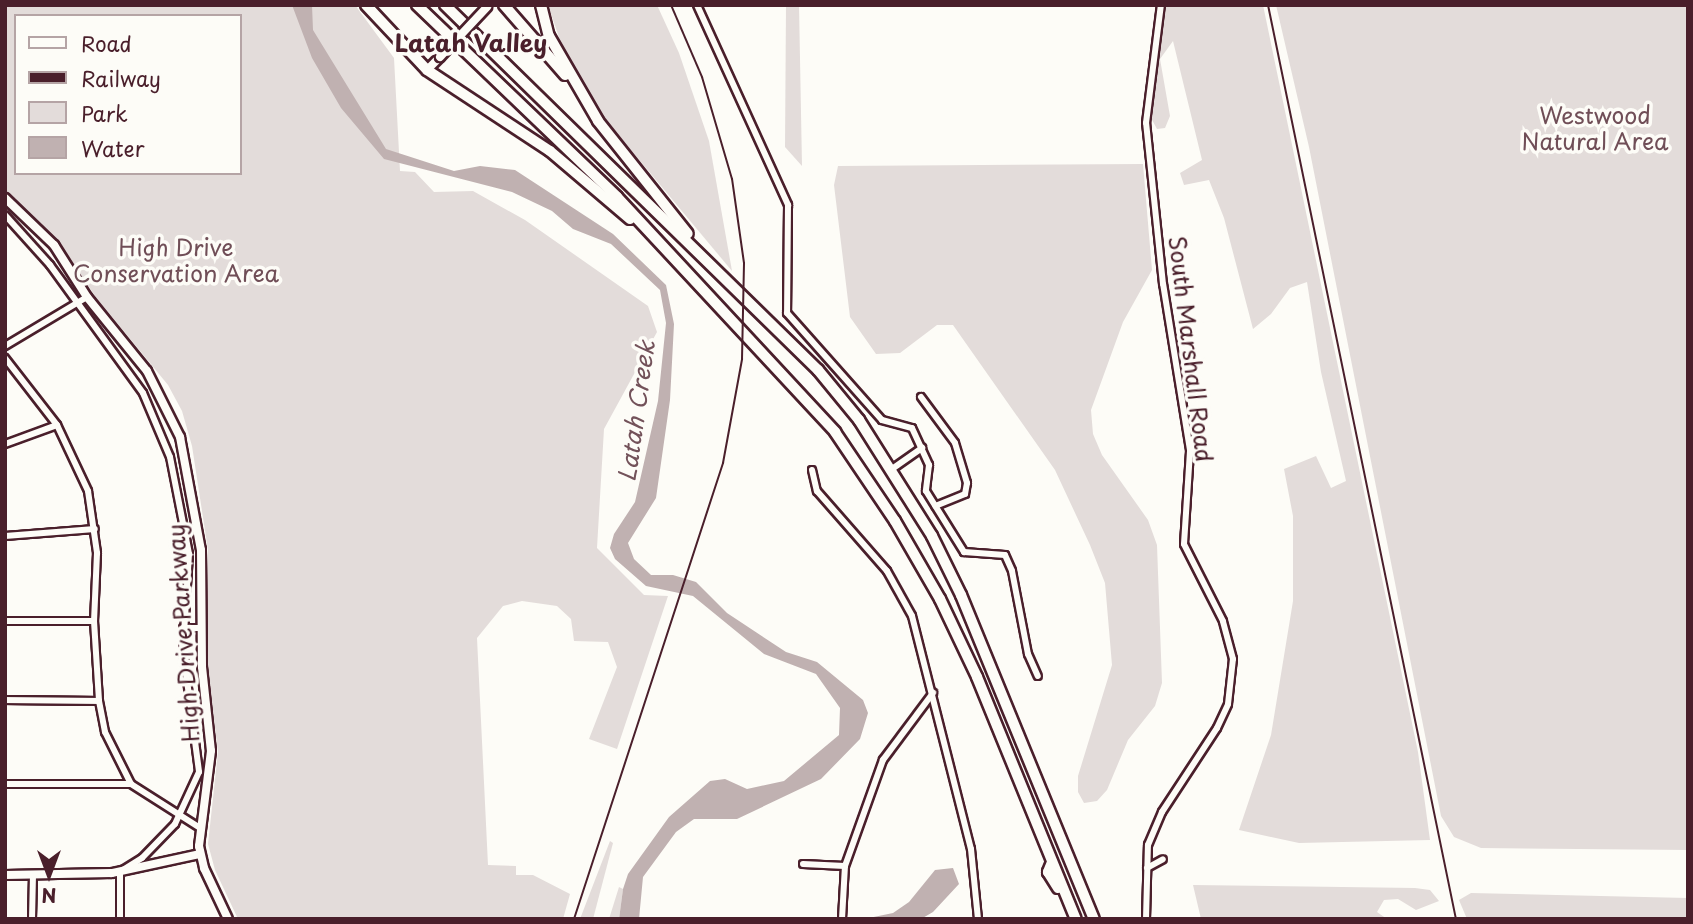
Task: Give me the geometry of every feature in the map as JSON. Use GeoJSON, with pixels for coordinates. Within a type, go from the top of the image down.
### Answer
{"type":"FeatureCollection","features":[{"type":"Feature","properties":{"kind":"highway"},"geometry":{"type":"LineString","coordinates":[[366,5],[427,71],[567,164],[698,281]]}},
{"type":"Feature","properties":{"kind":"highway"},"geometry":{"type":"LineString","coordinates":[[417,5],[698,281],[835,432],[895,521],[977,677],[1052,862],[1048,872],[1073,919]]}},
{"type":"Feature","properties":{"kind":"highway"},"geometry":{"type":"LineString","coordinates":[[445,5],[818,370],[892,469],[961,595],[1092,919]]}},
{"type":"Feature","properties":{"kind":"highway"},"geometry":{"type":"LineString","coordinates":[[504,5],[552,57],[598,121],[715,267]]}},
{"type":"Feature","properties":{"kind":"highway"},"geometry":{"type":"LineString","coordinates":[[541,5],[549,36],[598,121]]}},
{"type":"Feature","properties":{"kind":"highway"},"geometry":{"type":"LineString","coordinates":[[1052,862],[1066,864],[1092,919]]}},
{"type":"Feature","properties":{"kind":"main road"},"geometry":{"type":"LineString","coordinates":[[427,71],[488,6]]}},
{"type":"Feature","properties":{"kind":"main road","name":"High Drive Parkway"},"geometry":{"type":"LineString","coordinates":[[5,198],[54,245],[87,297],[164,397],[184,454],[201,550],[200,628],[211,765],[200,828],[200,854]]}},
{"type":"Feature","properties":{"kind":"main road"},"geometry":{"type":"LineString","coordinates":[[5,875],[120,872],[200,854],[228,919]]}},
{"type":"Feature","properties":{"kind":"street"},"geometry":{"type":"LineString","coordinates":[[697,5],[788,205],[787,313],[882,420],[912,428],[929,465],[926,491],[964,552],[1004,555],[1012,571],[1028,654],[1038,676]]}},
{"type":"Feature","properties":{"kind":"street","name":"South Marshall Road"},"geometry":{"type":"LineString","coordinates":[[1146,919],[1147,845],[1163,812],[1228,704],[1233,659],[1223,621],[1184,544],[1190,450],[1163,284],[1146,123],[1161,5]]}},
{"type":"Feature","properties":{"kind":"street"},"geometry":{"type":"LineString","coordinates":[[5,215],[77,304],[143,393],[170,457],[189,554],[183,628],[189,704],[199,772],[181,816],[152,849],[120,872],[120,919]]}},
{"type":"Feature","properties":{"kind":"street"},"geometry":{"type":"LineString","coordinates":[[5,346],[87,297]]}},
{"type":"Feature","properties":{"kind":"street"},"geometry":{"type":"LineString","coordinates":[[5,358],[57,425],[88,491],[95,529],[94,621],[99,701],[105,732],[131,784],[200,828]]}},
{"type":"Feature","properties":{"kind":"street"},"geometry":{"type":"LineString","coordinates":[[921,397],[955,443],[967,483],[965,494],[935,506]]}},
{"type":"Feature","properties":{"kind":"street"},"geometry":{"type":"LineString","coordinates":[[5,444],[57,425]]}},
{"type":"Feature","properties":{"kind":"street"},"geometry":{"type":"LineString","coordinates":[[892,469],[922,447]]}},
{"type":"Feature","properties":{"kind":"street"},"geometry":{"type":"LineString","coordinates":[[170,457],[184,454]]}},
{"type":"Feature","properties":{"kind":"street"},"geometry":{"type":"LineString","coordinates":[[813,470],[817,491],[902,596],[933,693],[971,849],[978,919]]}},
{"type":"Feature","properties":{"kind":"street"},"geometry":{"type":"LineString","coordinates":[[5,536],[95,529]]}},
{"type":"Feature","properties":{"kind":"street"},"geometry":{"type":"LineString","coordinates":[[5,621],[94,621]]}},
{"type":"Feature","properties":{"kind":"street"},"geometry":{"type":"LineString","coordinates":[[183,628],[200,628]]}},
{"type":"Feature","properties":{"kind":"street"},"geometry":{"type":"LineString","coordinates":[[842,919],[845,866],[883,760],[933,693]]}},
{"type":"Feature","properties":{"kind":"street"},"geometry":{"type":"LineString","coordinates":[[5,700],[99,701]]}},
{"type":"Feature","properties":{"kind":"street"},"geometry":{"type":"LineString","coordinates":[[189,704],[205,702]]}},
{"type":"Feature","properties":{"kind":"street"},"geometry":{"type":"LineString","coordinates":[[5,784],[131,784]]}},
{"type":"Feature","properties":{"kind":"street"},"geometry":{"type":"LineString","coordinates":[[1147,868],[1163,859]]}},
{"type":"Feature","properties":{"kind":"street"},"geometry":{"type":"LineString","coordinates":[[803,864],[845,866]]}},
{"type":"Feature","properties":{"kind":"street"},"geometry":{"type":"LineString","coordinates":[[32,919],[33,875]]}},
{"type":"Feature","properties":{"kind":"green space","name":"High Drive Conservation Area"},"geometry":{"type":"Polygon","coordinates":[[[5,5],[355,5],[394,58],[400,171],[415,172],[434,192],[473,191],[525,220],[648,306],[657,332],[604,429],[597,548],[644,595],[668,596],[617,749],[589,739],[617,667],[608,642],[574,641],[571,619],[557,606],[522,601],[503,606],[477,638],[488,865],[516,866],[516,875],[533,875],[570,894],[563,919],[238,919],[215,870],[208,844],[218,752],[206,654],[208,550],[192,446],[182,411],[168,385],[95,296],[66,252],[5,191],[5,5]]]}},
{"type":"Feature","properties":{"kind":"green space"},"geometry":{"type":"Polygon","coordinates":[[[548,5],[657,5],[679,53],[709,141],[732,271],[605,119],[563,49],[548,5]]]}},
{"type":"Feature","properties":{"kind":"green space"},"geometry":{"type":"Polygon","coordinates":[[[786,5],[799,5],[802,166],[785,147],[786,5]]]}},
{"type":"Feature","properties":{"kind":"green space"},"geometry":{"type":"Polygon","coordinates":[[[1166,5],[1263,5],[1418,752],[1430,840],[1299,843],[1239,830],[1271,735],[1293,601],[1293,516],[1284,469],[1316,456],[1331,488],[1346,481],[1321,372],[1307,282],[1290,288],[1271,314],[1253,329],[1224,218],[1209,180],[1184,185],[1180,173],[1202,160],[1173,41],[1160,59],[1170,116],[1165,128],[1157,129],[1151,118],[1166,5]]]}},
{"type":"Feature","properties":{"kind":"green space","name":"Westwood Natural Area"},"geometry":{"type":"Polygon","coordinates":[[[1276,5],[1688,5],[1688,850],[1481,848],[1454,837],[1441,816],[1309,147],[1276,5]]]}},
{"type":"Feature","properties":{"kind":"green space"},"geometry":{"type":"Polygon","coordinates":[[[1143,164],[1152,270],[1123,322],[1091,410],[1093,434],[1102,455],[1148,520],[1157,545],[1162,683],[1155,706],[1128,740],[1107,790],[1097,801],[1084,803],[1078,792],[1078,776],[1112,665],[1105,583],[1090,545],[1055,470],[953,325],[937,325],[900,353],[876,354],[850,317],[834,185],[838,166],[1143,164]]]}},
{"type":"Feature","properties":{"kind":"green space"},"geometry":{"type":"Polygon","coordinates":[[[610,841],[613,843],[593,919],[580,919],[610,841]]]}},
{"type":"Feature","properties":{"kind":"green space"},"geometry":{"type":"Polygon","coordinates":[[[1193,885],[1415,888],[1430,890],[1439,901],[1416,910],[1398,899],[1384,900],[1377,912],[1387,919],[1201,919],[1193,885]]]}},
{"type":"Feature","properties":{"kind":"green space"},"geometry":{"type":"Polygon","coordinates":[[[619,887],[623,889],[619,919],[609,919],[619,887]]]}},
{"type":"Feature","properties":{"kind":"green space"},"geometry":{"type":"Polygon","coordinates":[[[1471,893],[1688,898],[1688,919],[1467,919],[1459,900],[1471,893]]]}},
{"type":"Feature","properties":{"kind":"water"},"geometry":{"type":"Polygon","coordinates":[[[292,5],[312,5],[313,30],[386,149],[454,171],[480,166],[515,170],[613,234],[666,285],[674,324],[670,400],[656,498],[628,543],[634,559],[651,575],[673,575],[696,582],[727,613],[786,652],[817,662],[863,700],[868,713],[860,739],[821,779],[737,819],[694,819],[676,832],[643,877],[639,919],[619,919],[623,889],[628,874],[669,817],[710,781],[725,779],[747,789],[784,781],[839,735],[840,708],[816,674],[764,654],[693,596],[646,586],[615,559],[610,548],[614,534],[635,502],[658,401],[666,323],[660,290],[611,244],[573,229],[552,211],[512,192],[384,159],[341,108],[312,58],[292,5]]]}},
{"type":"Feature","properties":{"kind":"water"},"geometry":{"type":"Polygon","coordinates":[[[953,868],[959,884],[933,912],[921,919],[864,919],[893,913],[909,902],[935,870],[953,868]]]}},
{"type":"Feature","properties":{"kind":"railway"},"geometry":{"type":"LineString","coordinates":[[574,919],[723,463],[742,359],[744,263],[732,179],[702,77],[671,5]]}},
{"type":"Feature","properties":{"kind":"railway"},"geometry":{"type":"LineString","coordinates":[[1268,5],[1456,919]]}},
{"type":"Feature","properties":{"kind":"district","name":"Latah Valley"},"geometry":{"type":"Point","coordinates":[471,43]}},
{"type":"Feature","properties":{"kind":"water label","name":"Latah Creek"},"geometry":{"type":"Point","coordinates":[636,411]}}]}
